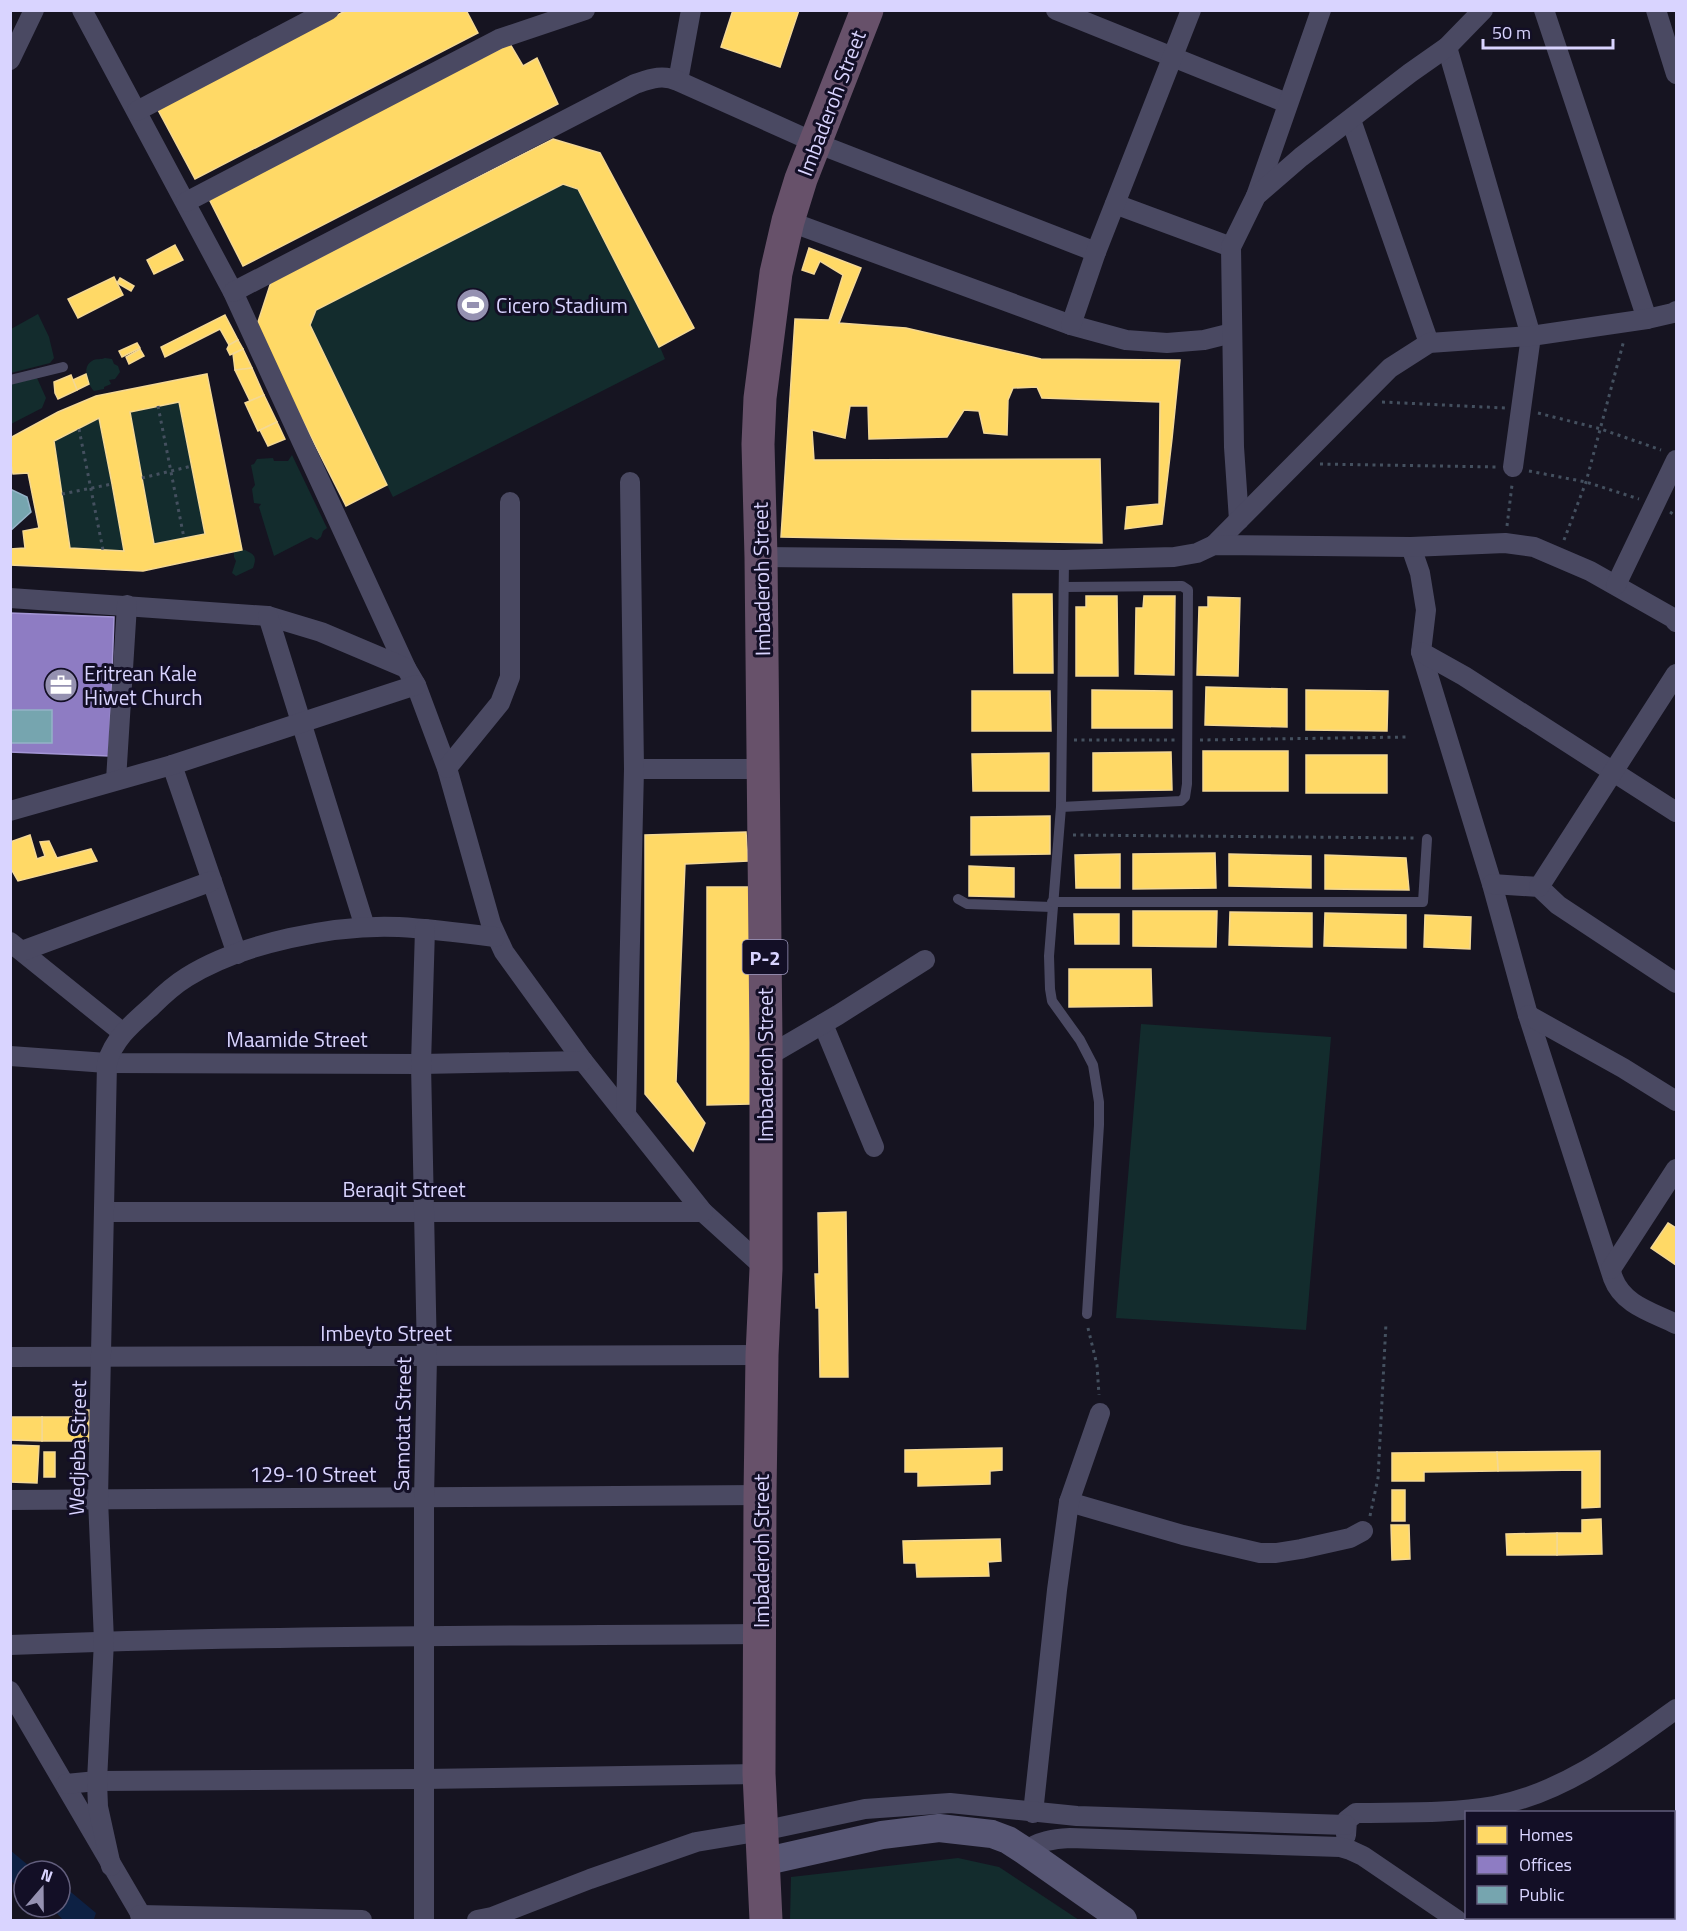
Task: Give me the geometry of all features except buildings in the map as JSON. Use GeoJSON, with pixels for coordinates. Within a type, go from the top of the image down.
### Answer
{"type":"FeatureCollection","features":[{"type":"Feature","properties":{"kind":"highway","name":"Imbaderoh Street"},"geometry":{"type":"LineString","coordinates":[[766,1920],[759,1774],[760,1495],[766,1269],[761,557],[758,444],[760,398],[776,273],[788,221],[867,10]]}},
{"type":"Feature","properties":{"kind":"street"},"geometry":{"type":"LineString","coordinates":[[10,60],[34,10]]}},
{"type":"Feature","properties":{"kind":"street"},"geometry":{"type":"LineString","coordinates":[[82,10],[234,292],[411,676],[447,768],[495,937],[583,1061],[703,1212],[766,1269]]}},
{"type":"Feature","properties":{"kind":"street"},"geometry":{"type":"LineString","coordinates":[[137,111],[329,10]]}},
{"type":"Feature","properties":{"kind":"street"},"geometry":{"type":"LineString","coordinates":[[186,202],[499,39],[585,10]]}},
{"type":"Feature","properties":{"kind":"street"},"geometry":{"type":"LineString","coordinates":[[678,81],[691,10]]}},
{"type":"Feature","properties":{"kind":"street"},"geometry":{"type":"LineString","coordinates":[[1056,10],[1287,103]]}},
{"type":"Feature","properties":{"kind":"street"},"geometry":{"type":"LineString","coordinates":[[1071,325],[1096,252],[1191,10]]}},
{"type":"Feature","properties":{"kind":"street"},"geometry":{"type":"LineString","coordinates":[[1239,520],[1234,447],[1231,247],[1256,195],[1321,10]]}},
{"type":"Feature","properties":{"kind":"street"},"geometry":{"type":"LineString","coordinates":[[1544,10],[1637,320]]}},
{"type":"Feature","properties":{"kind":"street"},"geometry":{"type":"LineString","coordinates":[[1656,10],[1677,74]]}},
{"type":"Feature","properties":{"kind":"street"},"geometry":{"type":"LineString","coordinates":[[1256,195],[1301,157],[1447,47],[1480,11]]}},
{"type":"Feature","properties":{"kind":"street"},"geometry":{"type":"LineString","coordinates":[[1447,47],[1531,336],[1513,468]]}},
{"type":"Feature","properties":{"kind":"street"},"geometry":{"type":"LineString","coordinates":[[234,292],[635,84],[656,77],[669,77],[816,143],[1096,252]]}},
{"type":"Feature","properties":{"kind":"street"},"geometry":{"type":"LineString","coordinates":[[1351,120],[1429,343]]}},
{"type":"Feature","properties":{"kind":"street"},"geometry":{"type":"LineString","coordinates":[[1115,204],[1231,247]]}},
{"type":"Feature","properties":{"kind":"street"},"geometry":{"type":"LineString","coordinates":[[788,221],[1071,325],[1126,340],[1167,343],[1204,340],[1232,333]]}},
{"type":"Feature","properties":{"kind":"street"},"geometry":{"type":"LineString","coordinates":[[761,557],[1064,560],[1174,557],[1197,553],[1214,545],[1390,369],[1429,343],[1531,336],[1637,320],[1677,311]]}},
{"type":"Feature","properties":{"kind":"street"},"geometry":{"type":"LineString","coordinates":[[1616,585],[1677,460]]}},
{"type":"Feature","properties":{"kind":"street"},"geometry":{"type":"LineString","coordinates":[[626,1115],[634,769],[630,482]]}},
{"type":"Feature","properties":{"kind":"street"},"geometry":{"type":"LineString","coordinates":[[447,768],[500,703],[510,677],[510,502]]}},
{"type":"Feature","properties":{"kind":"street"},"geometry":{"type":"LineString","coordinates":[[1214,545],[1411,547],[1505,543],[1534,547],[1616,585],[1677,622]]}},
{"type":"Feature","properties":{"kind":"street"},"geometry":{"type":"LineString","coordinates":[[1411,547],[1420,573],[1426,610],[1421,652],[1492,884],[1528,1015],[1611,1269],[1618,1289],[1625,1298],[1677,1324]]}},
{"type":"Feature","properties":{"kind":"street"},"geometry":{"type":"LineString","coordinates":[[10,598],[268,616],[321,632],[411,676]]}},
{"type":"Feature","properties":{"kind":"street"},"geometry":{"type":"LineString","coordinates":[[116,780],[127,605]]}},
{"type":"Feature","properties":{"kind":"street"},"geometry":{"type":"LineString","coordinates":[[268,616],[364,927]]}},
{"type":"Feature","properties":{"kind":"street"},"geometry":{"type":"LineString","coordinates":[[1421,652],[1464,676],[1677,812]]}},
{"type":"Feature","properties":{"kind":"street"},"geometry":{"type":"LineString","coordinates":[[1539,887],[1677,674]]}},
{"type":"Feature","properties":{"kind":"street"},"geometry":{"type":"LineString","coordinates":[[10,811],[172,765],[301,723],[411,676]]}},
{"type":"Feature","properties":{"kind":"street"},"geometry":{"type":"LineString","coordinates":[[172,765],[237,954]]}},
{"type":"Feature","properties":{"kind":"street"},"geometry":{"type":"LineString","coordinates":[[634,769],[762,769]]}},
{"type":"Feature","properties":{"kind":"street"},"geometry":{"type":"LineString","coordinates":[[16,946],[212,881]]}},
{"type":"Feature","properties":{"kind":"street"},"geometry":{"type":"LineString","coordinates":[[1492,884],[1539,887],[1558,905],[1677,983]]}},
{"type":"Feature","properties":{"kind":"street","name":"Wedjeba Street"},"geometry":{"type":"LineString","coordinates":[[111,1866],[98,1807],[97,1780],[104,1641],[98,1499],[107,1063],[110,1052],[123,1033],[170,989],[205,968],[237,954],[313,934],[364,927],[425,929],[495,937]]}},
{"type":"Feature","properties":{"kind":"street","name":"Samotat Street"},"geometry":{"type":"LineString","coordinates":[[424,1920],[424,1498],[427,1357],[426,1213],[421,1064],[425,929]]}},
{"type":"Feature","properties":{"kind":"street"},"geometry":{"type":"LineString","coordinates":[[16,946],[123,1033]]}},
{"type":"Feature","properties":{"kind":"street"},"geometry":{"type":"LineString","coordinates":[[765,1057],[823,1024],[925,960]]}},
{"type":"Feature","properties":{"kind":"street"},"geometry":{"type":"LineString","coordinates":[[1528,1015],[1677,1101]]}},
{"type":"Feature","properties":{"kind":"street"},"geometry":{"type":"LineString","coordinates":[[823,1024],[874,1147]]}},
{"type":"Feature","properties":{"kind":"street","name":"Maamide Street"},"geometry":{"type":"LineString","coordinates":[[10,1056],[107,1063],[421,1064],[583,1061]]}},
{"type":"Feature","properties":{"kind":"street"},"geometry":{"type":"LineString","coordinates":[[1611,1269],[1677,1170]]}},
{"type":"Feature","properties":{"kind":"street","name":"Beraqit Street"},"geometry":{"type":"LineString","coordinates":[[105,1212],[703,1212]]}},
{"type":"Feature","properties":{"kind":"street","name":"Imbeyto Street"},"geometry":{"type":"LineString","coordinates":[[10,1357],[762,1355]]}},
{"type":"Feature","properties":{"kind":"street"},"geometry":{"type":"LineString","coordinates":[[1033,1813],[1069,1502],[1100,1413]]}},
{"type":"Feature","properties":{"kind":"street","name":"129-10 Street"},"geometry":{"type":"LineString","coordinates":[[10,1500],[760,1495]]}},
{"type":"Feature","properties":{"kind":"street"},"geometry":{"type":"LineString","coordinates":[[1069,1502],[1183,1535],[1260,1553],[1276,1554],[1301,1549],[1350,1538],[1363,1531]]}},
{"type":"Feature","properties":{"kind":"street"},"geometry":{"type":"LineString","coordinates":[[10,1645],[104,1641],[424,1636],[761,1634]]}},
{"type":"Feature","properties":{"kind":"street"},"geometry":{"type":"LineString","coordinates":[[10,1691],[142,1918],[362,1920]]}},
{"type":"Feature","properties":{"kind":"street"},"geometry":{"type":"LineString","coordinates":[[1350,1850],[1346,1825],[1347,1820],[1356,1813],[1461,1810],[1520,1799],[1567,1780],[1608,1758],[1677,1709]]}},
{"type":"Feature","properties":{"kind":"street"},"geometry":{"type":"LineString","coordinates":[[66,1784],[97,1780],[423,1779],[759,1774]]}},
{"type":"Feature","properties":{"kind":"street"},"geometry":{"type":"LineString","coordinates":[[762,1847],[865,1809],[914,1804],[950,1803],[1077,1816],[1346,1825]]}},
{"type":"Feature","properties":{"kind":"street"},"geometry":{"type":"LineString","coordinates":[[477,1920],[492,1917],[590,1879],[696,1842],[762,1847],[939,1828],[992,1834],[1008,1840],[1123,1920]]}},
{"type":"Feature","properties":{"kind":"street"},"geometry":{"type":"LineString","coordinates":[[1025,1851],[1035,1844],[1053,1839],[1070,1838],[1340,1847],[1350,1850],[1456,1920]]}},
{"type":"Feature","properties":{"kind":"lane"},"geometry":{"type":"LineString","coordinates":[[10,380],[63,367]]}},
{"type":"Feature","properties":{"kind":"lane"},"geometry":{"type":"LineString","coordinates":[[1064,560],[1061,807],[1052,904],[1050,989],[1052,1001],[1087,1052],[1096,1077],[1099,1102],[1087,1314]]}},
{"type":"Feature","properties":{"kind":"lane"},"geometry":{"type":"LineString","coordinates":[[1061,807],[1181,801],[1186,791],[1187,740],[1188,590],[1182,586],[1064,587]]}},
{"type":"Feature","properties":{"kind":"lane"},"geometry":{"type":"LineString","coordinates":[[958,899],[967,904],[1423,902],[1427,839]]}},
{"type":"Feature","properties":{"kind":"path"},"geometry":{"type":"LineString","coordinates":[[1557,556],[1587,482],[1637,320]]}},
{"type":"Feature","properties":{"kind":"path"},"geometry":{"type":"LineString","coordinates":[[158,406],[184,538]]}},
{"type":"Feature","properties":{"kind":"path"},"geometry":{"type":"LineString","coordinates":[[79,429],[103,550]]}},
{"type":"Feature","properties":{"kind":"path"},"geometry":{"type":"LineString","coordinates":[[1294,463],[1513,468],[1587,482],[1656,504],[1677,516]]}},
{"type":"Feature","properties":{"kind":"path"},"geometry":{"type":"LineString","coordinates":[[142,478],[192,466]]}},
{"type":"Feature","properties":{"kind":"path"},"geometry":{"type":"LineString","coordinates":[[1505,543],[1513,468]]}},
{"type":"Feature","properties":{"kind":"path"},"geometry":{"type":"LineString","coordinates":[[62,494],[112,484]]}},
{"type":"Feature","properties":{"kind":"path"},"geometry":{"type":"LineString","coordinates":[[1063,740],[1408,737]]}},
{"type":"Feature","properties":{"kind":"path"},"geometry":{"type":"LineString","coordinates":[[1059,835],[1427,839]]}},
{"type":"Feature","properties":{"kind":"path"},"geometry":{"type":"LineString","coordinates":[[1087,1314],[1088,1330],[1098,1375],[1100,1413]]}},
{"type":"Feature","properties":{"kind":"path"},"geometry":{"type":"LineString","coordinates":[[1363,1531],[1371,1515],[1378,1478],[1386,1323]]}},
{"type":"Feature","properties":{"kind":"green space","name":"Cicero Stadium"},"geometry":{"type":"Polygon","coordinates":[[[553,139],[600,153],[694,328],[660,347],[665,359],[393,497],[387,485],[346,506],[256,328],[271,282],[553,139]]]}},
{"type":"Feature","properties":{"kind":"green space"},"geometry":{"type":"Polygon","coordinates":[[[38,314],[49,337],[54,358],[50,363],[11,373],[11,329],[38,314]]]}},
{"type":"Feature","properties":{"kind":"green space"},"geometry":{"type":"Polygon","coordinates":[[[112,359],[120,372],[115,379],[109,380],[111,384],[104,389],[94,391],[88,380],[87,367],[94,360],[112,359]]]}},
{"type":"Feature","properties":{"kind":"green space"},"geometry":{"type":"Polygon","coordinates":[[[37,378],[46,398],[42,408],[11,424],[11,384],[37,378]]]}},
{"type":"Feature","properties":{"kind":"green space"},"geometry":{"type":"Polygon","coordinates":[[[179,402],[205,534],[154,544],[130,412],[179,402]]]}},
{"type":"Feature","properties":{"kind":"green space"},"geometry":{"type":"Polygon","coordinates":[[[99,418],[124,551],[70,548],[54,441],[99,418]]]}},
{"type":"Feature","properties":{"kind":"green space"},"geometry":{"type":"Polygon","coordinates":[[[292,455],[327,528],[317,540],[311,537],[274,556],[259,507],[261,504],[254,503],[252,489],[255,485],[251,465],[257,459],[273,458],[274,461],[288,461],[292,455]]]}},
{"type":"Feature","properties":{"kind":"green space"},"geometry":{"type":"Polygon","coordinates":[[[245,550],[254,556],[253,568],[236,576],[232,573],[236,561],[234,551],[245,550]]]}},
{"type":"Feature","properties":{"kind":"green space"},"geometry":{"type":"Polygon","coordinates":[[[1141,1024],[1331,1037],[1306,1330],[1116,1318],[1141,1024]]]}},
{"type":"Feature","properties":{"kind":"green space"},"geometry":{"type":"Polygon","coordinates":[[[958,1858],[999,1867],[1079,1920],[790,1920],[791,1877],[958,1858]]]}},
{"type":"Feature","properties":{"kind":"water"},"geometry":{"type":"Polygon","coordinates":[[[10,1850],[21,1859],[12,1859],[11,1881],[10,1850]]]}},
{"type":"Feature","properties":{"kind":"water"},"geometry":{"type":"Polygon","coordinates":[[[72,1893],[96,1913],[94,1919],[99,1920],[63,1920],[72,1919],[72,1893]]]}},
{"type":"Feature","properties":{"kind":"place","name":"Cicero Stadium"},"geometry":{"type":"Point","coordinates":[473,305]}},
{"type":"Feature","properties":{"kind":"place","name":"Eritrean Kale Hiwet Church"},"geometry":{"type":"Point","coordinates":[61,685]}}]}
